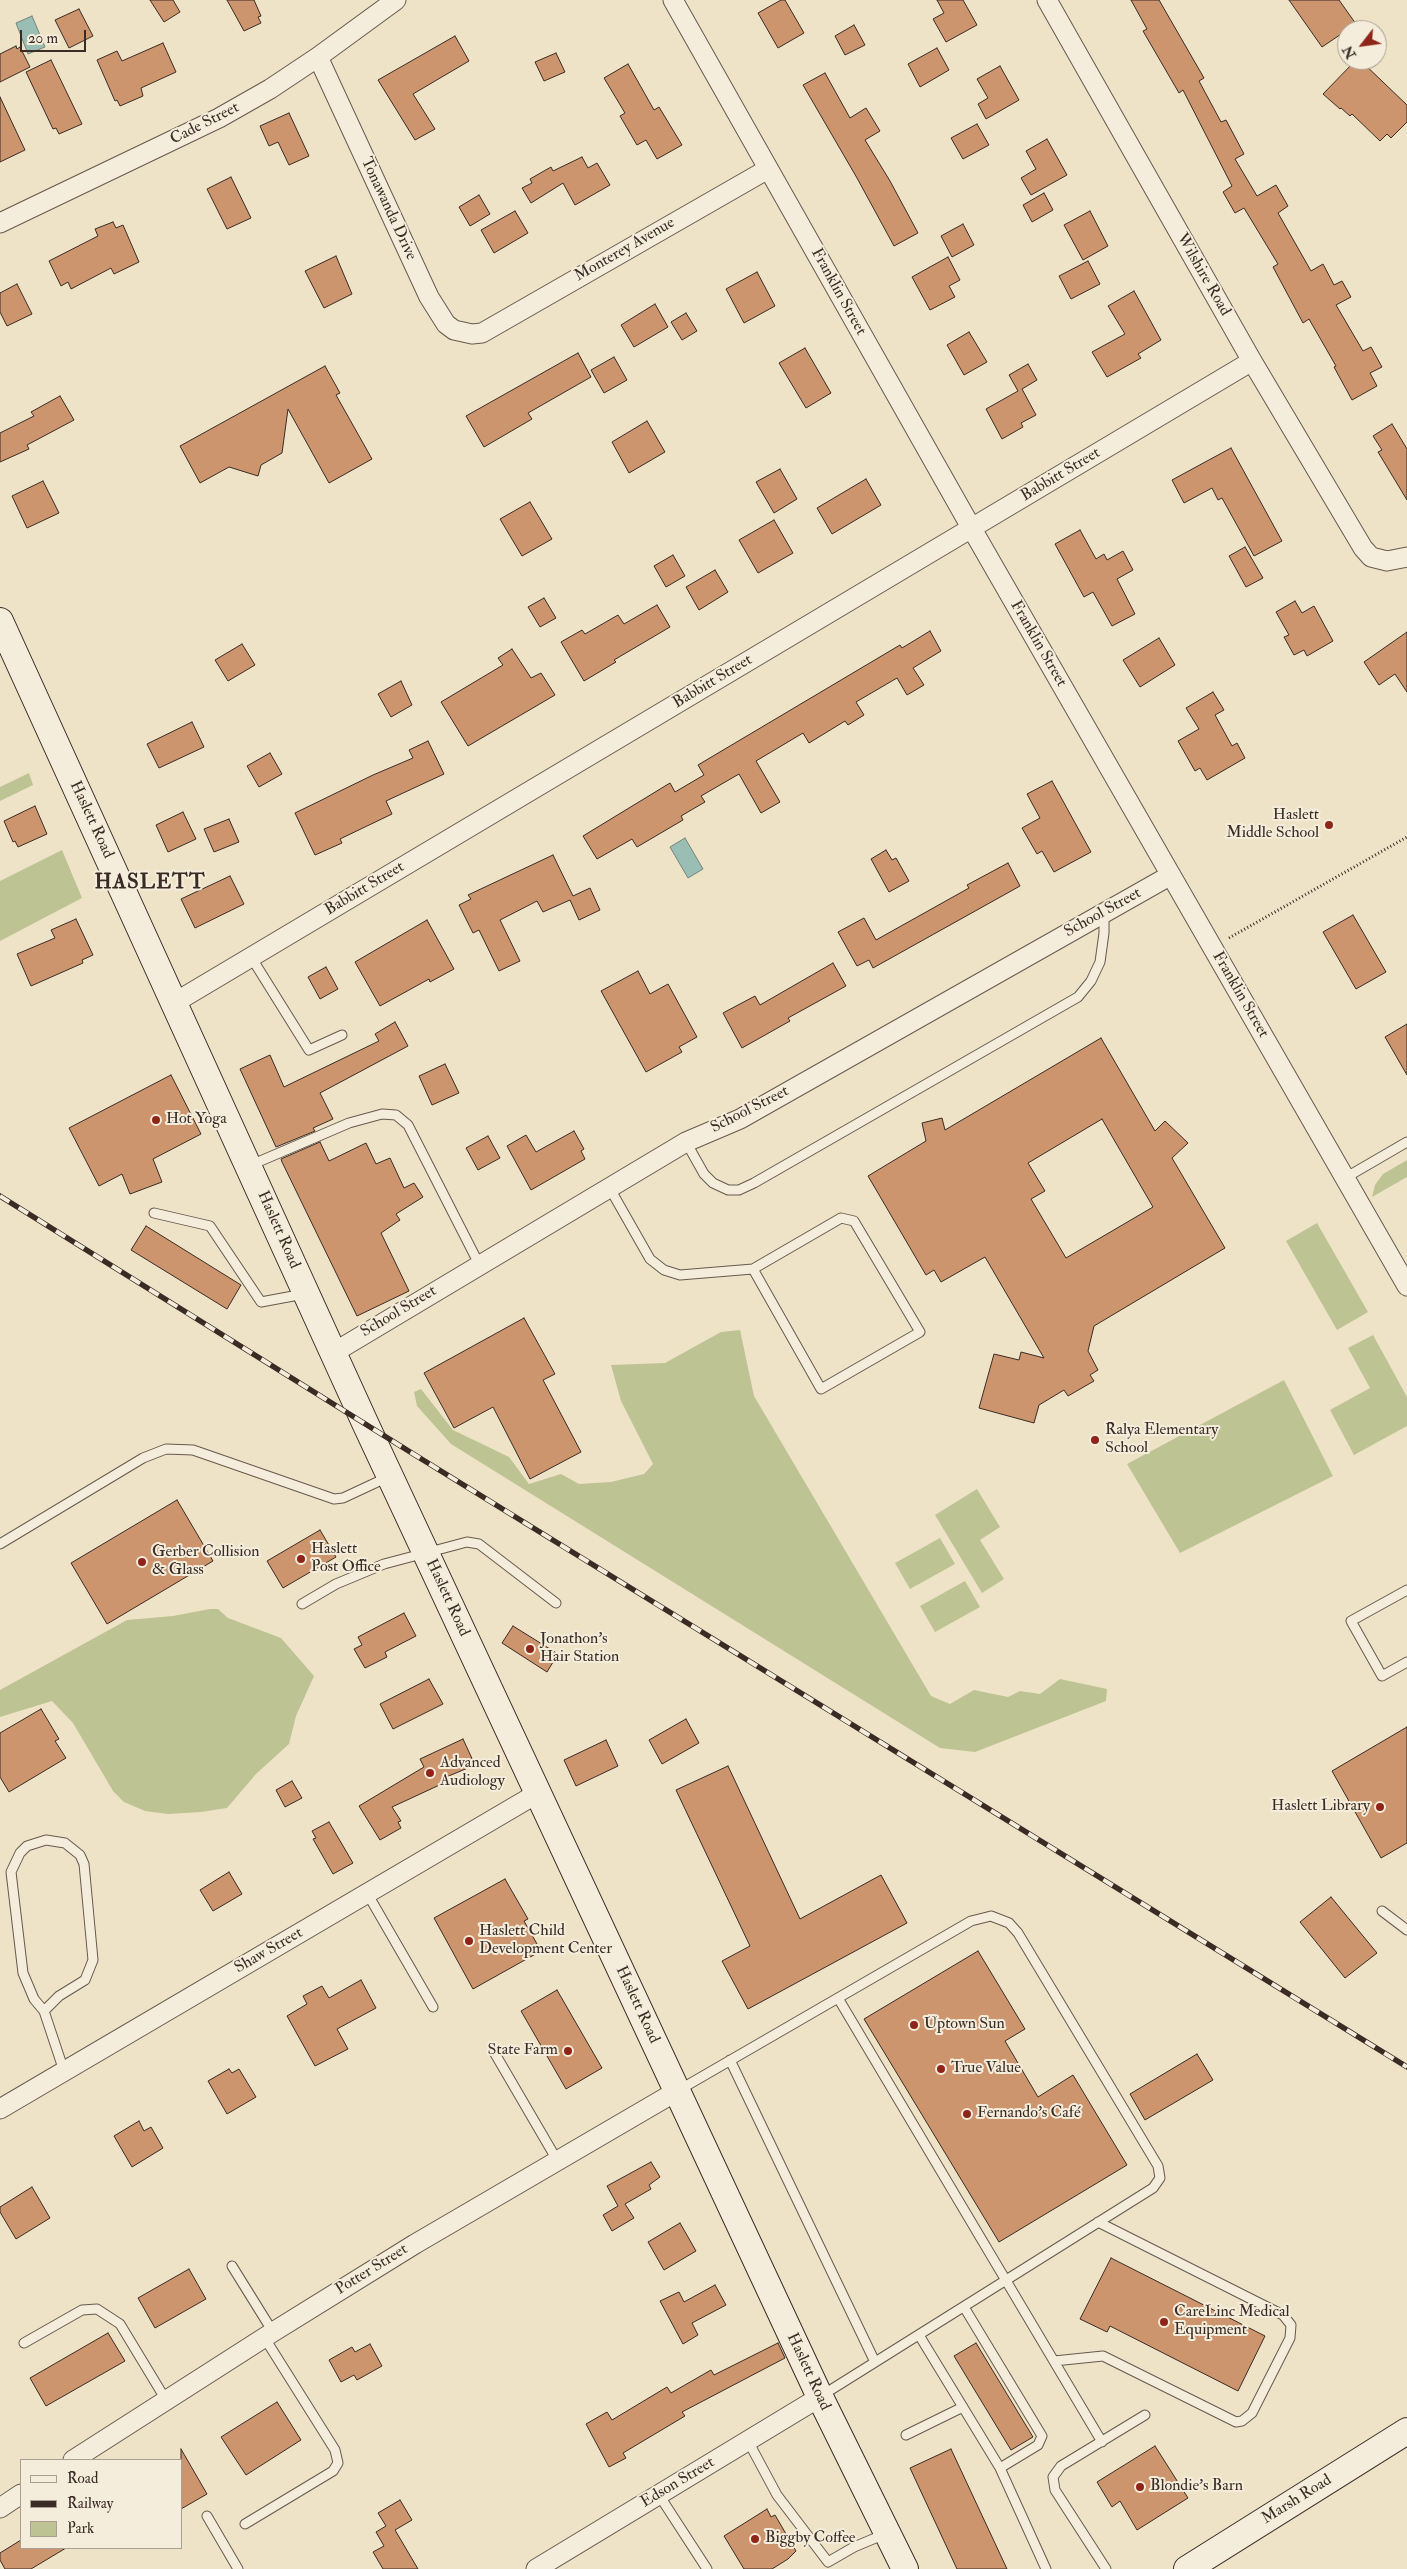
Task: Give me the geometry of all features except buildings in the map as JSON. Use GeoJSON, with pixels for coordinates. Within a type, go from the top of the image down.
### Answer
{"type":"FeatureCollection","features":[{"type":"Feature","properties":{"kind":"street","name":"Cade Street"},"geometry":{"type":"LineString","coordinates":[[0,223],[219,118],[270,89],[318,57],[396,0]]}},
{"type":"Feature","properties":{"kind":"street","name":"Franklin Street"},"geometry":{"type":"LineString","coordinates":[[673,0],[972,529],[1407,1286]]}},
{"type":"Feature","properties":{"kind":"street","name":"Wilshire Road"},"geometry":{"type":"LineString","coordinates":[[1047,0],[1252,361],[1362,548],[1371,558],[1387,561],[1407,557]]}},
{"type":"Feature","properties":{"kind":"street","name":"Tonawanda Drive"},"geometry":{"type":"LineString","coordinates":[[318,57],[438,313],[454,330],[472,334],[482,333]]}},
{"type":"Feature","properties":{"kind":"street","name":"Monterey Avenue"},"geometry":{"type":"LineString","coordinates":[[482,333],[768,169]]}},
{"type":"Feature","properties":{"kind":"street","name":"Babbitt Street"},"geometry":{"type":"LineString","coordinates":[[174,1003],[1252,361]]}},
{"type":"Feature","properties":{"kind":"street","name":"Haslett Road"},"geometry":{"type":"LineString","coordinates":[[0,621],[390,1476],[820,2397],[905,2569]]}},
{"type":"Feature","properties":{"kind":"street","name":"School Street"},"geometry":{"type":"LineString","coordinates":[[333,1353],[686,1142],[740,1119],[1171,874]]}},
{"type":"Feature","properties":{"kind":"street","name":"Shaw Street"},"geometry":{"type":"LineString","coordinates":[[0,2109],[538,1793]]}},
{"type":"Feature","properties":{"kind":"street","name":"Potter Street"},"geometry":{"type":"LineString","coordinates":[[75,2459],[268,2334],[557,2160],[677,2091]]}},
{"type":"Feature","properties":{"kind":"street","name":"Edson Street"},"geometry":{"type":"LineString","coordinates":[[536,2569],[820,2397]]}},
{"type":"Feature","properties":{"kind":"street","name":"Marsh Road"},"geometry":{"type":"LineString","coordinates":[[1187,2569],[1407,2431]]}},
{"type":"Feature","properties":{"kind":"street"},"geometry":{"type":"LineString","coordinates":[[0,2508],[20,2495]]}},
{"type":"Feature","properties":{"kind":"lane"},"geometry":{"type":"LineString","coordinates":[[686,1142],[704,1174],[713,1183],[728,1190],[739,1190],[754,1183],[1078,997],[1091,981],[1100,962],[1104,933],[1104,912]]}},
{"type":"Feature","properties":{"kind":"lane"},"geometry":{"type":"LineString","coordinates":[[251,957],[309,1050],[342,1035]]}},
{"type":"Feature","properties":{"kind":"lane"},"geometry":{"type":"LineString","coordinates":[[249,1166],[348,1123],[382,1114],[396,1115],[408,1125],[479,1264]]}},
{"type":"Feature","properties":{"kind":"lane"},"geometry":{"type":"LineString","coordinates":[[1345,1178],[1407,1142]]}},
{"type":"Feature","properties":{"kind":"lane"},"geometry":{"type":"LineString","coordinates":[[609,1187],[650,1259],[672,1274],[689,1275],[753,1269],[841,1218],[847,1218],[859,1227],[920,1332],[821,1389],[753,1269]]}},
{"type":"Feature","properties":{"kind":"lane"},"geometry":{"type":"LineString","coordinates":[[154,1213],[210,1226],[261,1302],[306,1294]]}},
{"type":"Feature","properties":{"kind":"lane"},"geometry":{"type":"LineString","coordinates":[[0,1544],[143,1458],[166,1449],[193,1450],[334,1499],[343,1498],[390,1476]]}},
{"type":"Feature","properties":{"kind":"lane"},"geometry":{"type":"LineString","coordinates":[[302,1604],[336,1584],[384,1564],[464,1542],[479,1544],[556,1603]]}},
{"type":"Feature","properties":{"kind":"lane"},"geometry":{"type":"LineString","coordinates":[[1407,1590],[1352,1621],[1382,1676],[1407,1662]]}},
{"type":"Feature","properties":{"kind":"lane"},"geometry":{"type":"LineString","coordinates":[[44,2011],[59,1996],[85,1980],[93,1960],[84,1864],[73,1848],[65,1843],[46,1840],[28,1846],[20,1853],[11,1872],[22,1973],[34,1999],[44,2011],[64,2071]]}},
{"type":"Feature","properties":{"kind":"lane"},"geometry":{"type":"LineString","coordinates":[[367,1893],[433,2007]]}},
{"type":"Feature","properties":{"kind":"lane"},"geometry":{"type":"LineString","coordinates":[[1382,1911],[1407,1930]]}},
{"type":"Feature","properties":{"kind":"lane"},"geometry":{"type":"LineString","coordinates":[[677,2091],[971,1921],[990,1916],[1009,1923],[1018,1933],[1161,2172],[1160,2178],[1153,2188],[820,2397]]}},
{"type":"Feature","properties":{"kind":"lane"},"geometry":{"type":"LineString","coordinates":[[838,1998],[1102,2442]]}},
{"type":"Feature","properties":{"kind":"lane"},"geometry":{"type":"LineString","coordinates":[[494,2052],[557,2160]]}},
{"type":"Feature","properties":{"kind":"lane"},"geometry":{"type":"LineString","coordinates":[[730,2060],[875,2362]]}},
{"type":"Feature","properties":{"kind":"lane"},"geometry":{"type":"LineString","coordinates":[[1054,2361],[1103,2356],[1236,2422],[1242,2422],[1252,2413],[1290,2338],[1291,2325],[1282,2315],[1098,2222]]}},
{"type":"Feature","properties":{"kind":"lane"},"geometry":{"type":"LineString","coordinates":[[232,2266],[268,2334],[335,2450],[338,2463],[333,2471],[245,2524]]}},
{"type":"Feature","properties":{"kind":"lane"},"geometry":{"type":"LineString","coordinates":[[964,2307],[1042,2436],[1038,2445],[1000,2468]]}},
{"type":"Feature","properties":{"kind":"lane"},"geometry":{"type":"LineString","coordinates":[[24,2344],[82,2310],[97,2309],[111,2316],[120,2324],[166,2400]]}},
{"type":"Feature","properties":{"kind":"lane"},"geometry":{"type":"LineString","coordinates":[[919,2335],[1000,2468],[1046,2569]]}},
{"type":"Feature","properties":{"kind":"lane"},"geometry":{"type":"LineString","coordinates":[[906,2434],[964,2407]]}},
{"type":"Feature","properties":{"kind":"lane"},"geometry":{"type":"LineString","coordinates":[[1106,2569],[1053,2483],[1056,2471],[1061,2466],[1146,2415]]}},
{"type":"Feature","properties":{"kind":"lane"},"geometry":{"type":"LineString","coordinates":[[748,2441],[776,2495],[825,2565],[854,2547],[888,2533]]}},
{"type":"Feature","properties":{"kind":"lane"},"geometry":{"type":"LineString","coordinates":[[659,2495],[707,2569]]}},
{"type":"Feature","properties":{"kind":"lane"},"geometry":{"type":"LineString","coordinates":[[208,2516],[238,2569]]}},
{"type":"Feature","properties":{"kind":"path"},"geometry":{"type":"LineString","coordinates":[[1212,948],[1407,837]]}},
{"type":"Feature","properties":{"kind":"green space"},"geometry":{"type":"Polygon","coordinates":[[[29,773],[33,785],[0,801],[0,787],[29,773]]]}},
{"type":"Feature","properties":{"kind":"green space"},"geometry":{"type":"Polygon","coordinates":[[[62,850],[82,898],[0,941],[0,881],[62,850]]]}},
{"type":"Feature","properties":{"kind":"green space"},"geometry":{"type":"Polygon","coordinates":[[[1407,1160],[1407,1177],[1372,1197],[1375,1185],[1383,1174],[1407,1160]]]}},
{"type":"Feature","properties":{"kind":"green space"},"geometry":{"type":"Polygon","coordinates":[[[1317,1223],[1368,1312],[1337,1330],[1286,1241],[1317,1223]]]}},
{"type":"Feature","properties":{"kind":"green space"},"geometry":{"type":"Polygon","coordinates":[[[740,1330],[754,1396],[931,1696],[950,1704],[974,1690],[1008,1697],[1020,1691],[1040,1694],[1060,1679],[1107,1689],[1106,1701],[975,1752],[940,1748],[451,1444],[417,1406],[414,1392],[421,1389],[453,1430],[509,1457],[529,1484],[561,1474],[579,1484],[611,1482],[644,1474],[653,1464],[621,1401],[611,1365],[665,1363],[721,1332],[740,1330]]]}},
{"type":"Feature","properties":{"kind":"green space"},"geometry":{"type":"Polygon","coordinates":[[[1373,1335],[1407,1397],[1407,1426],[1354,1455],[1330,1410],[1370,1388],[1348,1348],[1373,1335]]]}},
{"type":"Feature","properties":{"kind":"green space"},"geometry":{"type":"Polygon","coordinates":[[[1284,1380],[1333,1476],[1180,1553],[1127,1464],[1284,1380]]]}},
{"type":"Feature","properties":{"kind":"green space"},"geometry":{"type":"Polygon","coordinates":[[[977,1489],[1000,1527],[980,1540],[1004,1579],[982,1593],[935,1515],[977,1489]]]}},
{"type":"Feature","properties":{"kind":"green space"},"geometry":{"type":"Polygon","coordinates":[[[940,1538],[955,1564],[910,1589],[895,1563],[940,1538]]]}},
{"type":"Feature","properties":{"kind":"green space"},"geometry":{"type":"Polygon","coordinates":[[[965,1581],[980,1607],[935,1632],[920,1606],[965,1581]]]}},
{"type":"Feature","properties":{"kind":"green space"},"geometry":{"type":"Polygon","coordinates":[[[218,1609],[228,1618],[281,1638],[314,1676],[296,1716],[289,1744],[256,1774],[227,1808],[168,1814],[145,1811],[124,1802],[113,1791],[73,1723],[52,1701],[0,1717],[0,1690],[127,1620],[173,1616],[218,1609]]]}},
{"type":"Feature","properties":{"kind":"water"},"geometry":{"type":"Polygon","coordinates":[[[32,16],[45,47],[28,54],[16,23],[32,16]]]}},
{"type":"Feature","properties":{"kind":"water"},"geometry":{"type":"Polygon","coordinates":[[[685,838],[703,869],[688,878],[670,847],[685,838]]]}},
{"type":"Feature","properties":{"kind":"railway"},"geometry":{"type":"LineString","coordinates":[[0,1196],[415,1455],[1407,2067]]}},
{"type":"Feature","properties":{"kind":"place","name":"Haslett Middle School"},"geometry":{"type":"Point","coordinates":[1329,825]}},
{"type":"Feature","properties":{"kind":"place","name":"Hot Yoga"},"geometry":{"type":"Point","coordinates":[156,1120]}},
{"type":"Feature","properties":{"kind":"place","name":"Ralya Elementary School"},"geometry":{"type":"Point","coordinates":[1095,1440]}},
{"type":"Feature","properties":{"kind":"place","name":"Haslett Post Office"},"geometry":{"type":"Point","coordinates":[301,1559]}},
{"type":"Feature","properties":{"kind":"place","name":"Gerber Collision & Glass"},"geometry":{"type":"Point","coordinates":[142,1562]}},
{"type":"Feature","properties":{"kind":"place","name":"Jonathon's Hair Station"},"geometry":{"type":"Point","coordinates":[530,1649]}},
{"type":"Feature","properties":{"kind":"place","name":"Advanced Audiology"},"geometry":{"type":"Point","coordinates":[430,1773]}},
{"type":"Feature","properties":{"kind":"place","name":"Haslett Library"},"geometry":{"type":"Point","coordinates":[1380,1807]}},
{"type":"Feature","properties":{"kind":"place","name":"Haslett Child Development Center"},"geometry":{"type":"Point","coordinates":[469,1941]}},
{"type":"Feature","properties":{"kind":"place","name":"Uptown Sun"},"geometry":{"type":"Point","coordinates":[914,2025]}},
{"type":"Feature","properties":{"kind":"place","name":"State Farm"},"geometry":{"type":"Point","coordinates":[568,2051]}},
{"type":"Feature","properties":{"kind":"place","name":"True Value"},"geometry":{"type":"Point","coordinates":[941,2069]}},
{"type":"Feature","properties":{"kind":"place","name":"Fernando's Café"},"geometry":{"type":"Point","coordinates":[967,2114]}},
{"type":"Feature","properties":{"kind":"place","name":"CareLinc Medical Equipment"},"geometry":{"type":"Point","coordinates":[1164,2322]}},
{"type":"Feature","properties":{"kind":"place","name":"Blondie's Barn"},"geometry":{"type":"Point","coordinates":[1140,2487]}},
{"type":"Feature","properties":{"kind":"place","name":"Biggby Coffee"},"geometry":{"type":"Point","coordinates":[755,2539]}},
{"type":"Feature","properties":{"kind":"district","name":"HASLETT"},"geometry":{"type":"Point","coordinates":[150,883]}}]}
